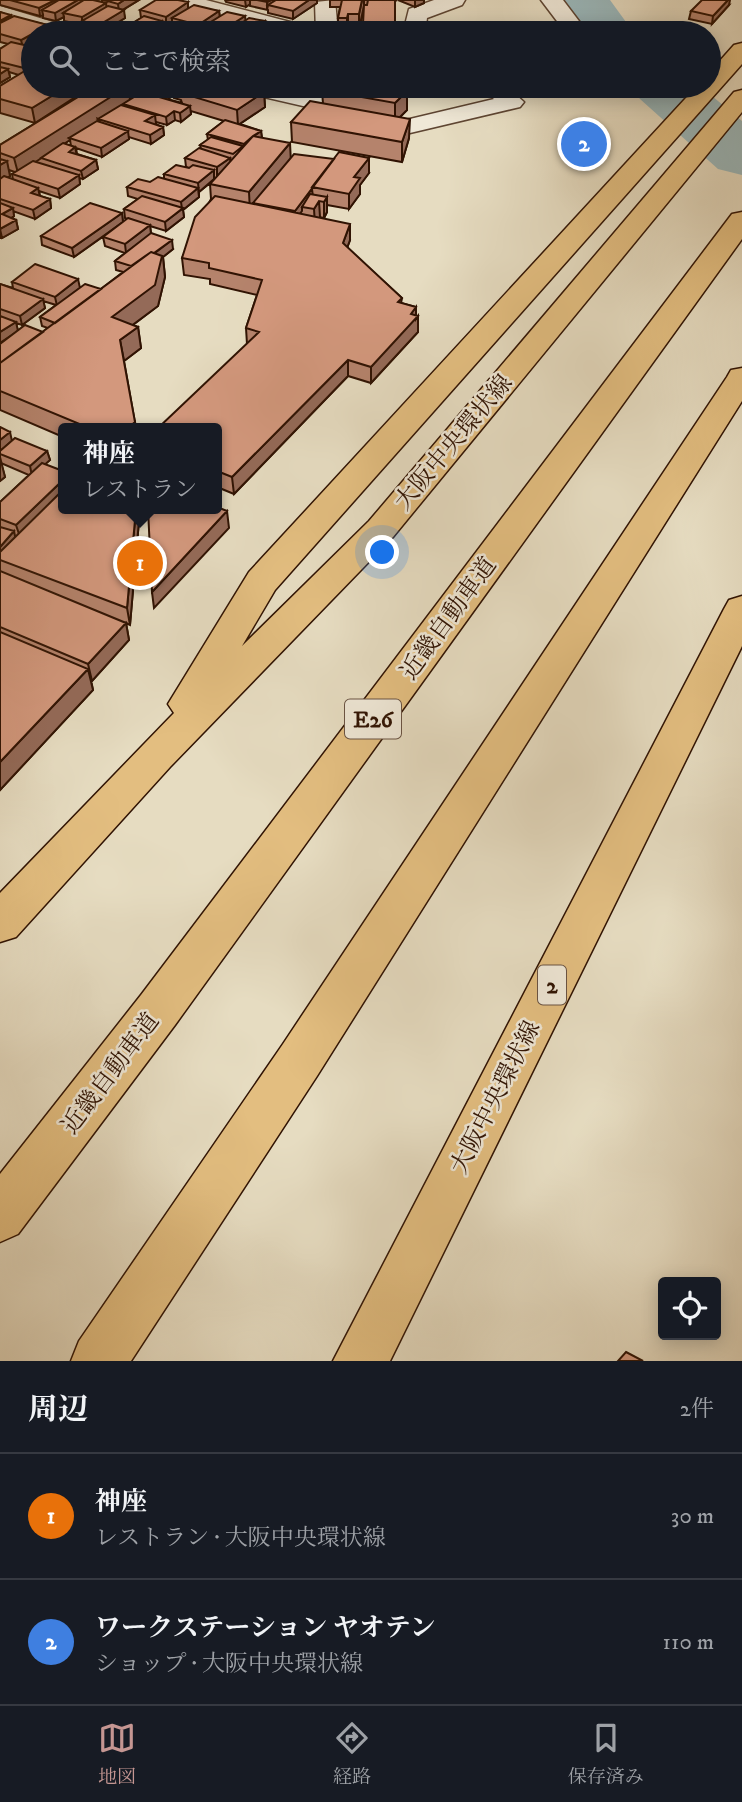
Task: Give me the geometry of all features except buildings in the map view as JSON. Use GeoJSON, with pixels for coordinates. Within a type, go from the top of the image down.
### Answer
{"type":"FeatureCollection","features":[{"type":"Feature","properties":{"kind":"main road"},"geometry":{"type":"LineString","coordinates":[[721,74],[742,50]]}},
{"type":"Feature","properties":{"kind":"main road","name":"大阪中央環状線"},"geometry":{"type":"LineString","coordinates":[[0,923],[156,756],[381,529],[742,97]]}},
{"type":"Feature","properties":{"kind":"main road"},"geometry":{"type":"LineString","coordinates":[[156,756],[262,581],[699,98]]}},
{"type":"Feature","properties":{"kind":"main road","name":"近畿自動車道"},"geometry":{"type":"LineString","coordinates":[[0,1216],[166,999],[742,220]]}},
{"type":"Feature","properties":{"kind":"main road"},"geometry":{"type":"LineString","coordinates":[[99,1361],[300,1060],[742,377]]}},
{"type":"Feature","properties":{"kind":"main road","name":"大阪中央環状線"},"geometry":{"type":"LineString","coordinates":[[361,1361],[742,609]]}},
{"type":"Feature","properties":{"kind":"street"},"geometry":{"type":"LineString","coordinates":[[181,0],[260,21]]}},
{"type":"Feature","properties":{"kind":"street"},"geometry":{"type":"LineString","coordinates":[[415,21],[416,14],[454,0]]}},
{"type":"Feature","properties":{"kind":"street"},"geometry":{"type":"LineString","coordinates":[[552,0],[568,21]]}},
{"type":"Feature","properties":{"kind":"street"},"geometry":{"type":"LineString","coordinates":[[326,2],[327,21]]}},
{"type":"Feature","properties":{"kind":"street"},"geometry":{"type":"LineString","coordinates":[[0,13],[26,21]]}},
{"type":"Feature","properties":{"kind":"street"},"geometry":{"type":"LineString","coordinates":[[319,98],[304,114],[393,130],[512,102],[507,98]]}},
{"type":"Feature","properties":{"kind":"waterway"},"geometry":{"type":"LineString","coordinates":[[580,0],[595,21]]}},
{"type":"Feature","properties":{"kind":"waterway"},"geometry":{"type":"LineString","coordinates":[[676,98],[742,155]]}},
{"type":"Feature","properties":{"kind":"place","name":"ワークステーション ヤオテン"},"geometry":{"type":"Point","coordinates":[584,144]}},
{"type":"Feature","properties":{"kind":"place","name":"神座"},"geometry":{"type":"Point","coordinates":[140,563]}}]}
